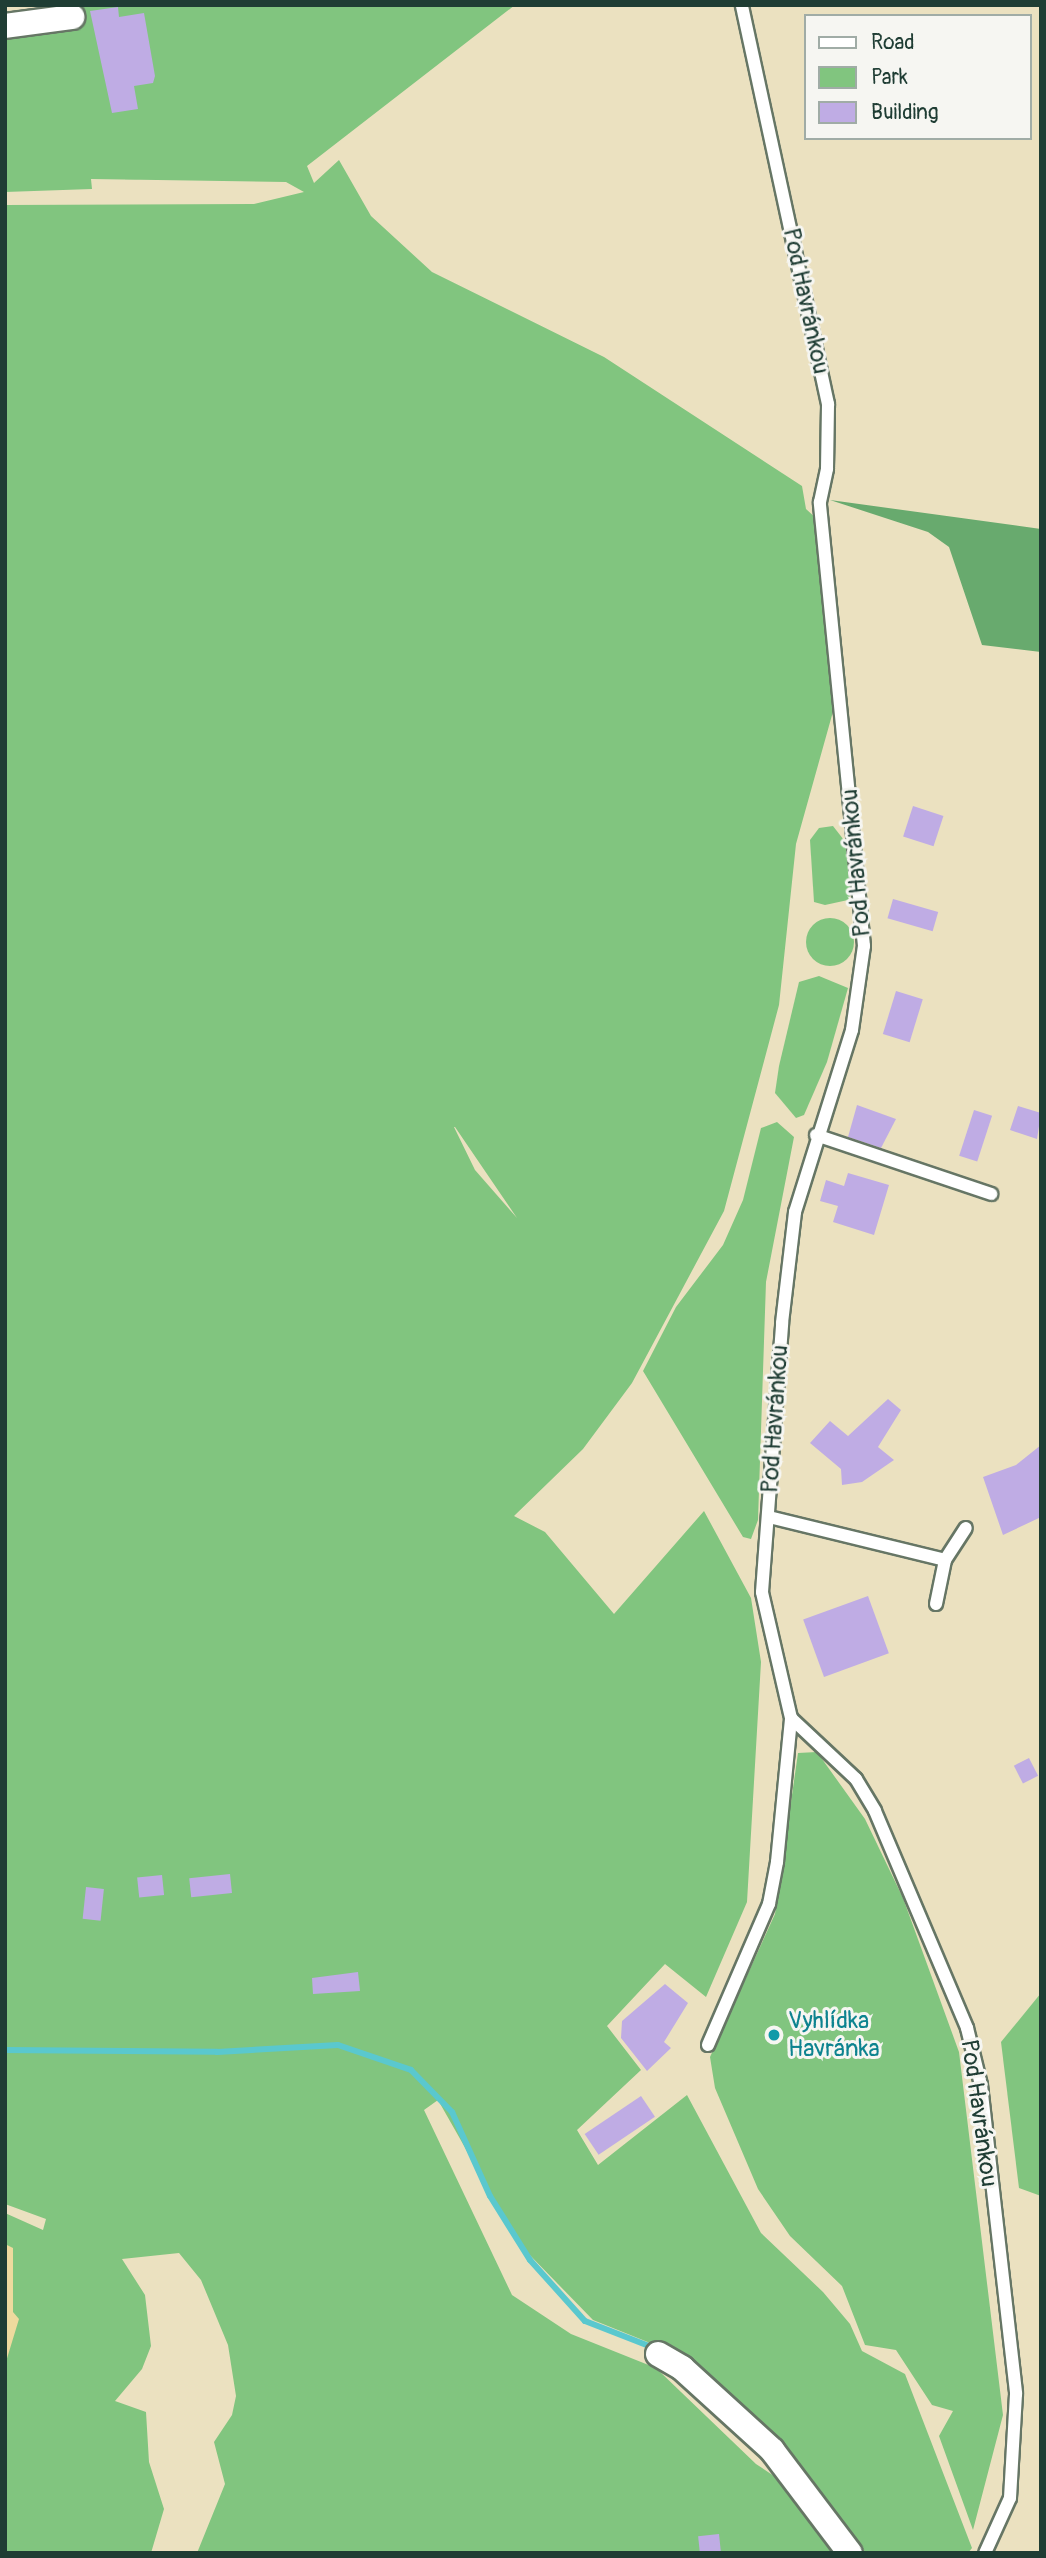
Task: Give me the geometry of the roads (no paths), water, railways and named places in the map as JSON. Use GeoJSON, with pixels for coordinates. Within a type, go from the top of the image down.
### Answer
{"type":"FeatureCollection","features":[{"type":"Feature","properties":{"kind":"street"},"geometry":{"type":"LineString","coordinates":[[5,26],[72,17]]}},
{"type":"Feature","properties":{"kind":"street"},"geometry":{"type":"LineString","coordinates":[[658,2354],[682,2368],[772,2450],[850,2553]]}},
{"type":"Feature","properties":{"kind":"lane","name":"Pod Havránkou"},"geometry":{"type":"LineString","coordinates":[[708,2045],[769,1904],[791,1718],[762,1592],[792,1236],[816,1135],[852,1030],[864,946],[820,502],[828,469],[828,404],[742,5]]}},
{"type":"Feature","properties":{"kind":"lane"},"geometry":{"type":"LineString","coordinates":[[816,1135],[991,1194]]}},
{"type":"Feature","properties":{"kind":"lane"},"geometry":{"type":"LineString","coordinates":[[769,1517],[945,1560]]}},
{"type":"Feature","properties":{"kind":"lane"},"geometry":{"type":"LineString","coordinates":[[936,1604],[945,1560],[966,1528]]}},
{"type":"Feature","properties":{"kind":"lane","name":"Pod Havránkou"},"geometry":{"type":"LineString","coordinates":[[791,1718],[856,1779],[875,1811],[967,2028],[981,2085],[1016,2394],[1010,2498],[985,2553]]}},
{"type":"Feature","properties":{"kind":"waterway"},"geometry":{"type":"LineString","coordinates":[[5,2050],[217,2052],[338,2045],[411,2070],[452,2112],[490,2196],[530,2260],[585,2321],[657,2349]]}},
{"type":"Feature","properties":{"kind":"place","name":"Vyhlídka Havránka"},"geometry":{"type":"Point","coordinates":[774,2035]}}]}
